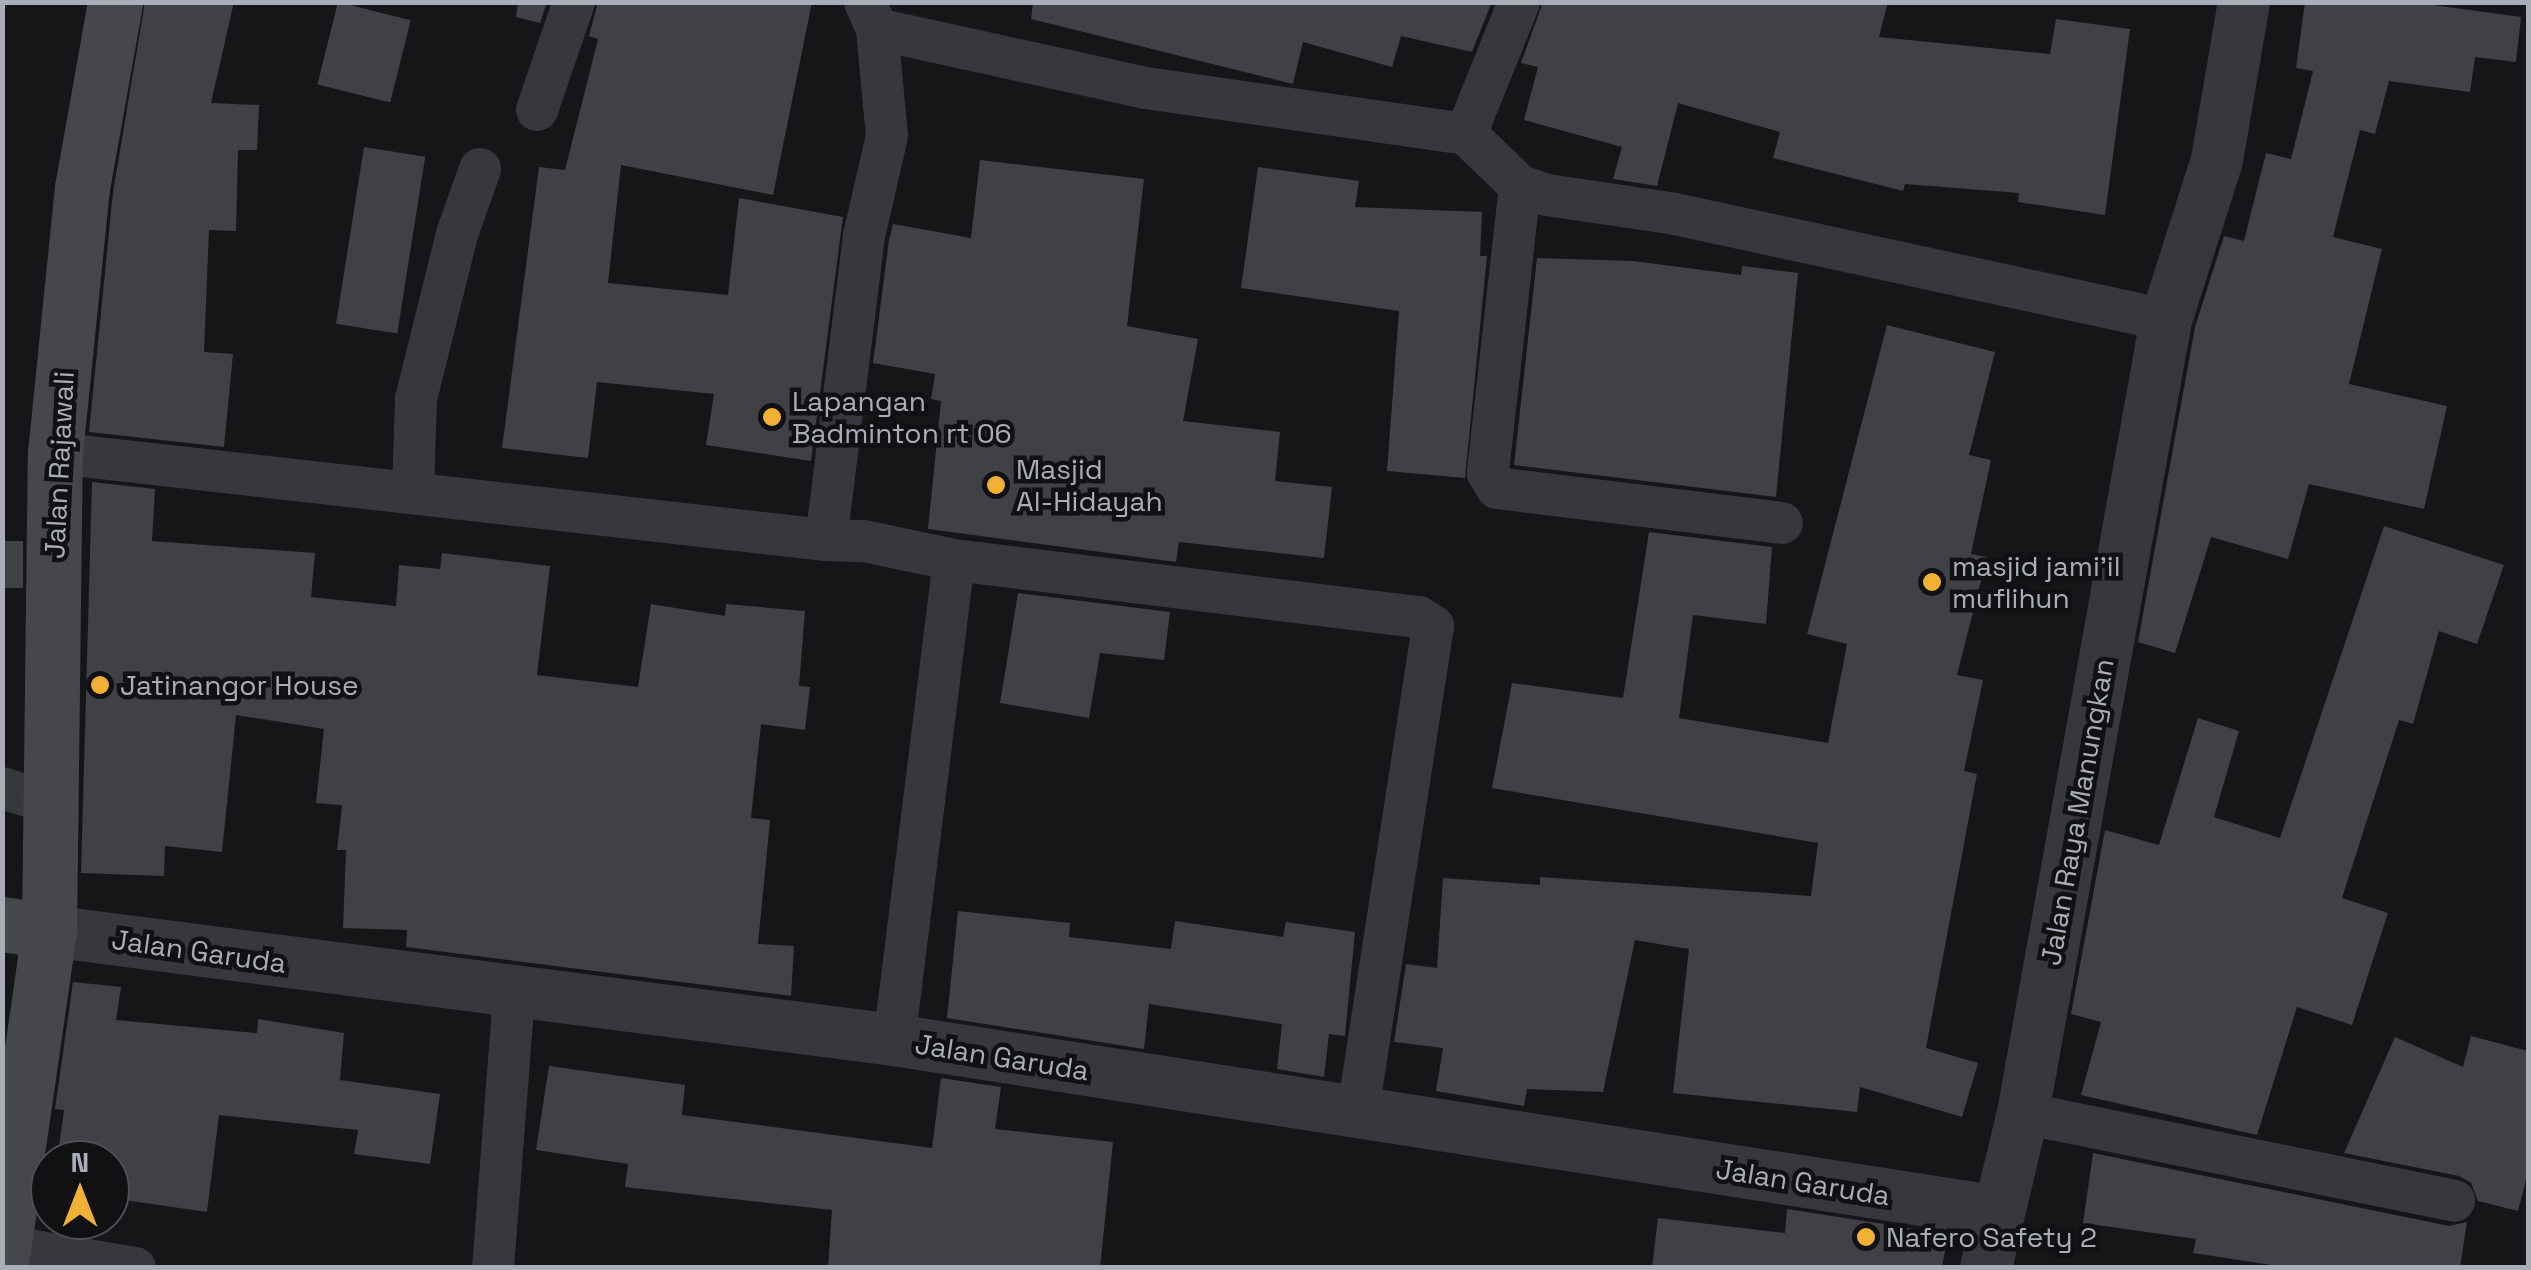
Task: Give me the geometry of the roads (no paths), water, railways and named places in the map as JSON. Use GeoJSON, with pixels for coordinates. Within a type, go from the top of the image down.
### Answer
{"type":"FeatureCollection","features":[{"type":"Feature","properties":{"kind":"main road","name":"Jalan Rajawali"},"geometry":{"type":"LineString","coordinates":[[3,1251],[26,927],[26,795],[56,452],[82,188],[115,2]]}},
{"type":"Feature","properties":{"kind":"street"},"geometry":{"type":"LineString","coordinates":[[537,110],[574,2]]}},
{"type":"Feature","properties":{"kind":"street"},"geometry":{"type":"LineString","coordinates":[[1466,134],[1519,2]]}},
{"type":"Feature","properties":{"kind":"street","name":"Jalan Raya Manungkan"},"geometry":{"type":"LineString","coordinates":[[1986,1268],[2024,1113],[2166,320],[2217,160],[2244,2]]}},
{"type":"Feature","properties":{"kind":"street"},"geometry":{"type":"LineString","coordinates":[[826,540],[864,236],[887,136],[871,16],[1146,88],[1466,134],[1520,186],[2166,320]]}},
{"type":"Feature","properties":{"kind":"street"},"geometry":{"type":"LineString","coordinates":[[413,493],[416,399],[457,234],[480,169]]}},
{"type":"Feature","properties":{"kind":"street"},"geometry":{"type":"LineString","coordinates":[[1520,186],[1488,473],[1497,488],[1782,523]]}},
{"type":"Feature","properties":{"kind":"street"},"geometry":{"type":"LineString","coordinates":[[56,452],[826,540],[864,541],[954,560],[1419,617],[1433,626],[1358,1113]]}},
{"type":"Feature","properties":{"kind":"street"},"geometry":{"type":"LineString","coordinates":[[894,1040],[954,560]]}},
{"type":"Feature","properties":{"kind":"street","name":"Jalan Garuda"},"geometry":{"type":"LineString","coordinates":[[26,927],[514,994],[894,1040],[1999,1212]]}},
{"type":"Feature","properties":{"kind":"street"},"geometry":{"type":"LineString","coordinates":[[493,1268],[514,994]]}},
{"type":"Feature","properties":{"kind":"street"},"geometry":{"type":"LineString","coordinates":[[2024,1113],[2454,1201]]}},
{"type":"Feature","properties":{"kind":"street"},"geometry":{"type":"LineString","coordinates":[[3,1251],[135,1268]]}},
{"type":"Feature","properties":{"kind":"place","name":"Lapangan Badminton rt 06"},"geometry":{"type":"Point","coordinates":[772,417]}},
{"type":"Feature","properties":{"kind":"place","name":"Masjid Al-Hidayah"},"geometry":{"type":"Point","coordinates":[996,485]}},
{"type":"Feature","properties":{"kind":"place","name":"masjid jami'il muflihun"},"geometry":{"type":"Point","coordinates":[1932,582]}},
{"type":"Feature","properties":{"kind":"place","name":"Jatinangor House"},"geometry":{"type":"Point","coordinates":[100,685]}},
{"type":"Feature","properties":{"kind":"place","name":"Nafero Safety 2"},"geometry":{"type":"Point","coordinates":[1866,1237]}}]}
